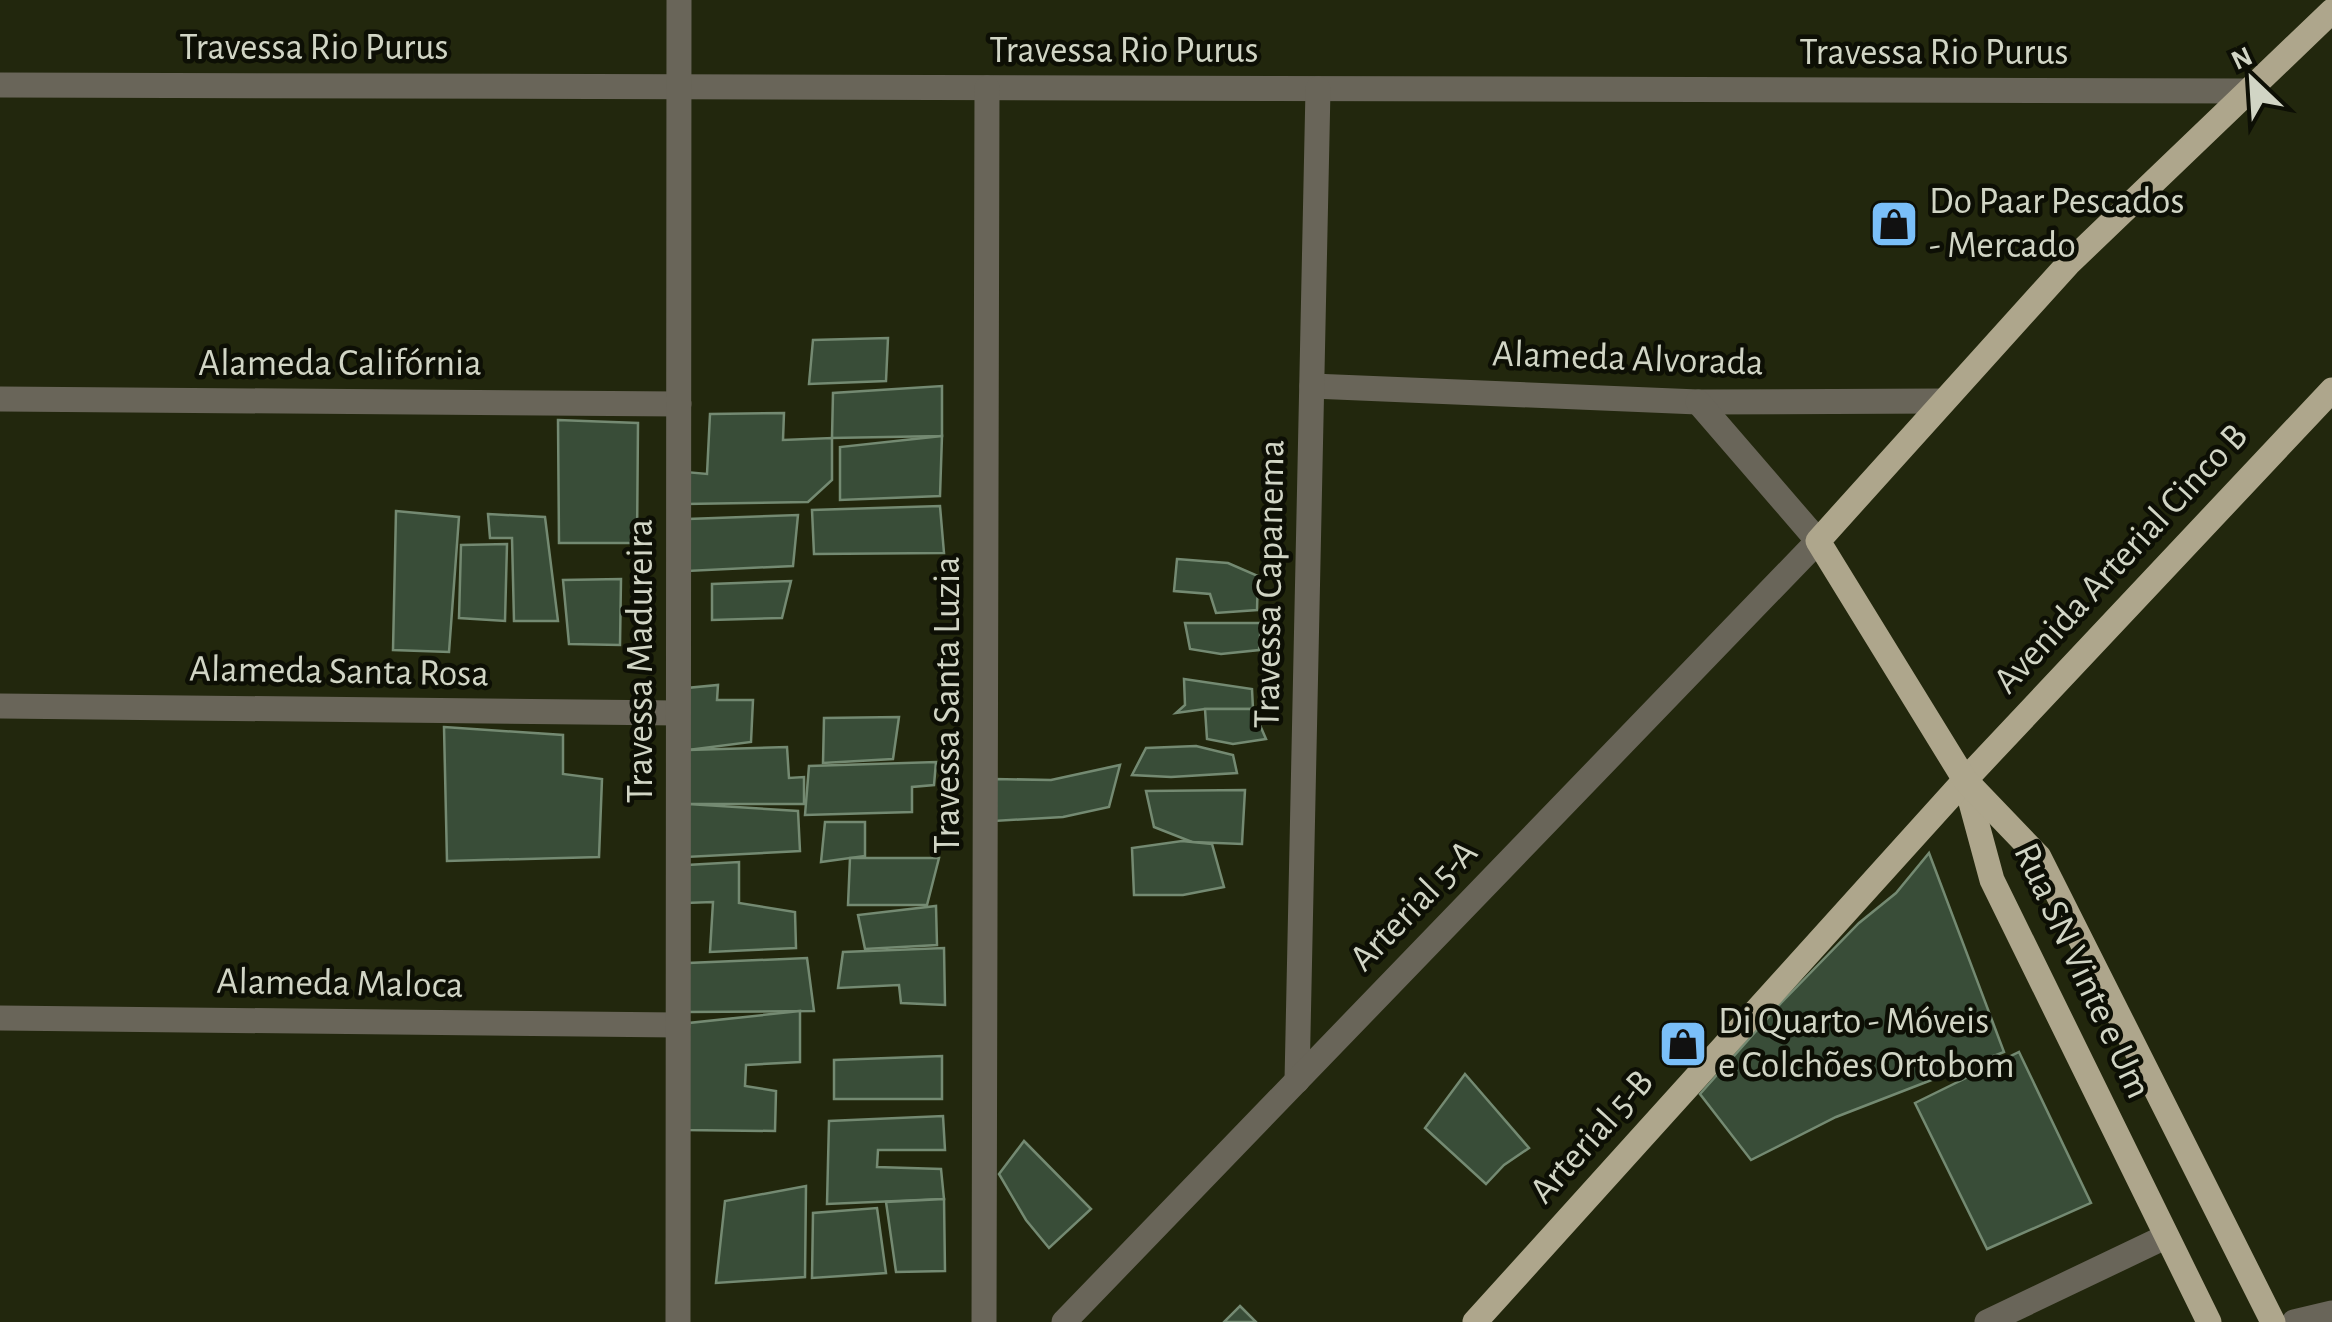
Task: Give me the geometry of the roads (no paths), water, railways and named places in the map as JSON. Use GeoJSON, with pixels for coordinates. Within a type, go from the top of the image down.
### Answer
{"type":"FeatureCollection","features":[{"type":"Feature","properties":{"kind":"main road"},"geometry":{"type":"LineString","coordinates":[[1965,780],[1818,541],[2068,264],[2332,11]]}},
{"type":"Feature","properties":{"kind":"main road","name":"Avenida Arterial Cinco B"},"geometry":{"type":"LineString","coordinates":[[1965,780],[2332,390]]}},
{"type":"Feature","properties":{"kind":"main road","name":"Rua SN Vinte e Um"},"geometry":{"type":"LineString","coordinates":[[1965,780],[1992,880],[2209,1322]]}},
{"type":"Feature","properties":{"kind":"main road","name":"Rua SN Vinte e Um"},"geometry":{"type":"LineString","coordinates":[[1965,780],[2038,857],[2273,1322]]}},
{"type":"Feature","properties":{"kind":"main road","name":"Arterial 5-B"},"geometry":{"type":"LineString","coordinates":[[1475,1322],[1965,780]]}},
{"type":"Feature","properties":{"kind":"street","name":"Travessa Madureira"},"geometry":{"type":"LineString","coordinates":[[678,0],[678,1322]]}},
{"type":"Feature","properties":{"kind":"street","name":"Travessa Rio Purus"},"geometry":{"type":"LineString","coordinates":[[0,85],[2248,92]]}},
{"type":"Feature","properties":{"kind":"street","name":"Travessa Santa Luzia"},"geometry":{"type":"LineString","coordinates":[[984,1322],[987,88]]}},
{"type":"Feature","properties":{"kind":"street","name":"Travessa Capanema"},"geometry":{"type":"LineString","coordinates":[[1297,1082],[1318,89]]}},
{"type":"Feature","properties":{"kind":"street","name":"Alameda Alvorada"},"geometry":{"type":"LineString","coordinates":[[1312,386],[1698,402],[1943,400]]}},
{"type":"Feature","properties":{"kind":"street","name":"Alameda Califórnia"},"geometry":{"type":"LineString","coordinates":[[0,399],[678,404]]}},
{"type":"Feature","properties":{"kind":"street"},"geometry":{"type":"LineString","coordinates":[[1698,402],[1818,541]]}},
{"type":"Feature","properties":{"kind":"street","name":"Arterial 5-A"},"geometry":{"type":"LineString","coordinates":[[1064,1322],[1818,541]]}},
{"type":"Feature","properties":{"kind":"street","name":"Alameda Santa Rosa"},"geometry":{"type":"LineString","coordinates":[[0,706],[678,712]]}},
{"type":"Feature","properties":{"kind":"street","name":"Alameda Maloca"},"geometry":{"type":"LineString","coordinates":[[0,1018],[678,1025]]}},
{"type":"Feature","properties":{"kind":"street"},"geometry":{"type":"LineString","coordinates":[[1987,1322],[2165,1237]]}},
{"type":"Feature","properties":{"kind":"street"},"geometry":{"type":"LineString","coordinates":[[2294,1322],[2332,1313]]}},
{"type":"Feature","properties":{"kind":"place","name":"Do Paar Pescados - Mercado"},"geometry":{"type":"Point","coordinates":[1894,224]}},
{"type":"Feature","properties":{"kind":"place","name":"Di Quarto - Móveis e Colchões Ortobom"},"geometry":{"type":"Point","coordinates":[1683,1044]}}]}
